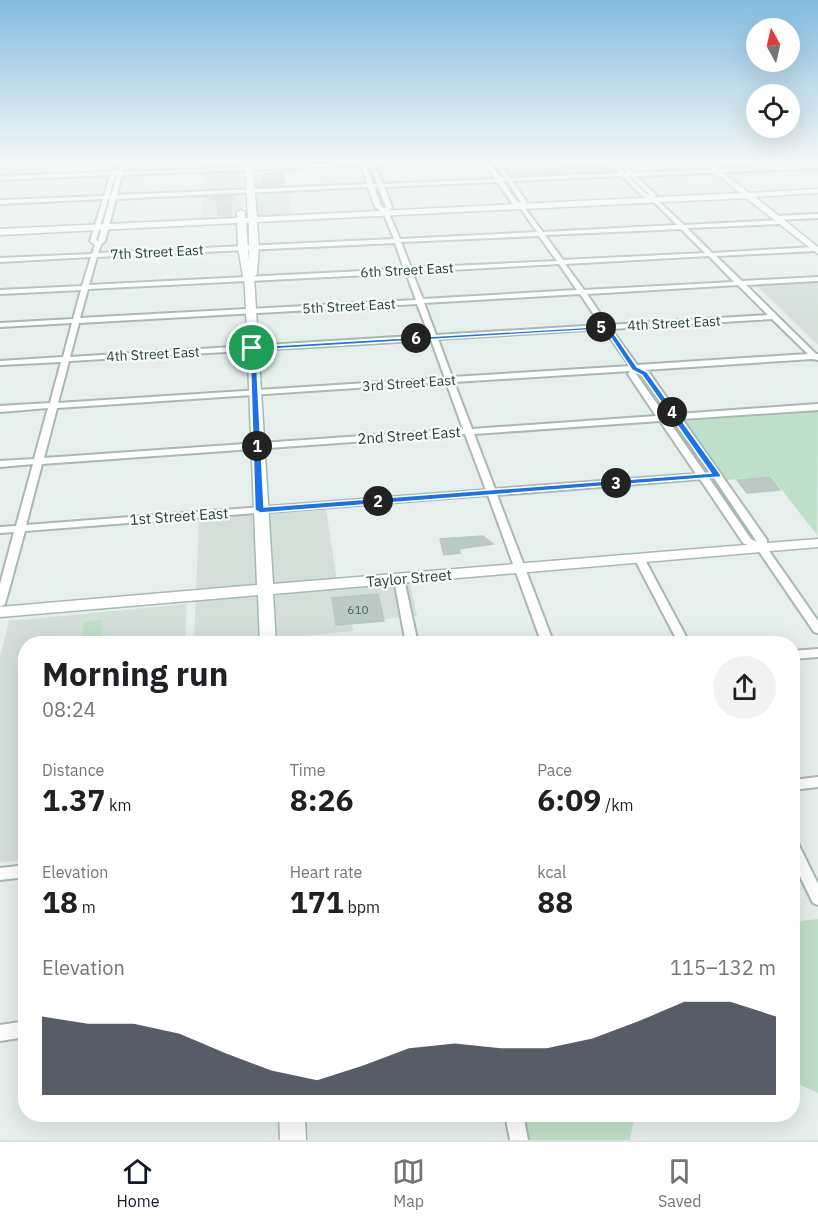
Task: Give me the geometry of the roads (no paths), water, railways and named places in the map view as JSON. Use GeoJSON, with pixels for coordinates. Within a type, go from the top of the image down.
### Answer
{"type":"FeatureCollection","features":[{"type":"Feature","properties":{"kind":"main road"},"geometry":{"type":"LineString","coordinates":[[247,214],[255,248],[252,274],[249,277]]}},
{"type":"Feature","properties":{"kind":"main road"},"geometry":{"type":"LineString","coordinates":[[0,230],[342,214]]}},
{"type":"Feature","properties":{"kind":"main road"},"geometry":{"type":"LineString","coordinates":[[772,214],[815,247]]}},
{"type":"Feature","properties":{"kind":"main road"},"geometry":{"type":"LineString","coordinates":[[247,219],[242,248],[246,274],[249,277],[267,636]]}},
{"type":"Feature","properties":{"kind":"main road","name":"Taylor Street"},"geometry":{"type":"LineString","coordinates":[[0,612],[818,543]]}},
{"type":"Feature","properties":{"kind":"main road"},"geometry":{"type":"LineString","coordinates":[[292,1122],[293,1140]]}},
{"type":"Feature","properties":{"kind":"street"},"geometry":{"type":"LineString","coordinates":[[102,225],[103,214]]}},
{"type":"Feature","properties":{"kind":"street"},"geometry":{"type":"LineString","coordinates":[[0,604],[98,244],[93,241],[107,214]]}},
{"type":"Feature","properties":{"kind":"street"},"geometry":{"type":"LineString","coordinates":[[387,214],[545,636]]}},
{"type":"Feature","properties":{"kind":"street"},"geometry":{"type":"LineString","coordinates":[[528,214],[635,368],[645,373],[717,475],[762,540],[762,548]]}},
{"type":"Feature","properties":{"kind":"street"},"geometry":{"type":"LineString","coordinates":[[669,214],[817,358]]}},
{"type":"Feature","properties":{"kind":"street","name":"7th Street East"},"geometry":{"type":"LineString","coordinates":[[0,260],[682,227],[818,216]]}},
{"type":"Feature","properties":{"kind":"street","name":"6th Street East"},"geometry":{"type":"LineString","coordinates":[[0,292],[815,247]]}},
{"type":"Feature","properties":{"kind":"street","name":"5th Street East"},"geometry":{"type":"LineString","coordinates":[[0,325],[818,279]]}},
{"type":"Feature","properties":{"kind":"street","name":"4th Street East"},"geometry":{"type":"LineString","coordinates":[[0,363],[774,317]]}},
{"type":"Feature","properties":{"kind":"street","name":"3rd Street East"},"geometry":{"type":"LineString","coordinates":[[0,409],[817,358]]}},
{"type":"Feature","properties":{"kind":"street"},"geometry":{"type":"LineString","coordinates":[[635,368],[632,374],[747,542],[762,548],[818,629]]}},
{"type":"Feature","properties":{"kind":"street","name":"2nd Street East"},"geometry":{"type":"LineString","coordinates":[[0,464],[818,407]]}},
{"type":"Feature","properties":{"kind":"street","name":"1st Street East"},"geometry":{"type":"LineString","coordinates":[[0,530],[717,475]]}},
{"type":"Feature","properties":{"kind":"street"},"geometry":{"type":"LineString","coordinates":[[639,558],[681,636]]}},
{"type":"Feature","properties":{"kind":"street"},"geometry":{"type":"LineString","coordinates":[[399,579],[410,636]]}},
{"type":"Feature","properties":{"kind":"street"},"geometry":{"type":"LineString","coordinates":[[800,654],[818,653]]}},
{"type":"Feature","properties":{"kind":"street"},"geometry":{"type":"LineString","coordinates":[[800,784],[818,782]]}},
{"type":"Feature","properties":{"kind":"street"},"geometry":{"type":"LineString","coordinates":[[800,862],[818,899]]}},
{"type":"Feature","properties":{"kind":"street"},"geometry":{"type":"LineString","coordinates":[[0,874],[18,872]]}},
{"type":"Feature","properties":{"kind":"street"},"geometry":{"type":"LineString","coordinates":[[0,1033],[18,1030]]}},
{"type":"Feature","properties":{"kind":"street"},"geometry":{"type":"LineString","coordinates":[[516,1122],[519,1140]]}}]}
